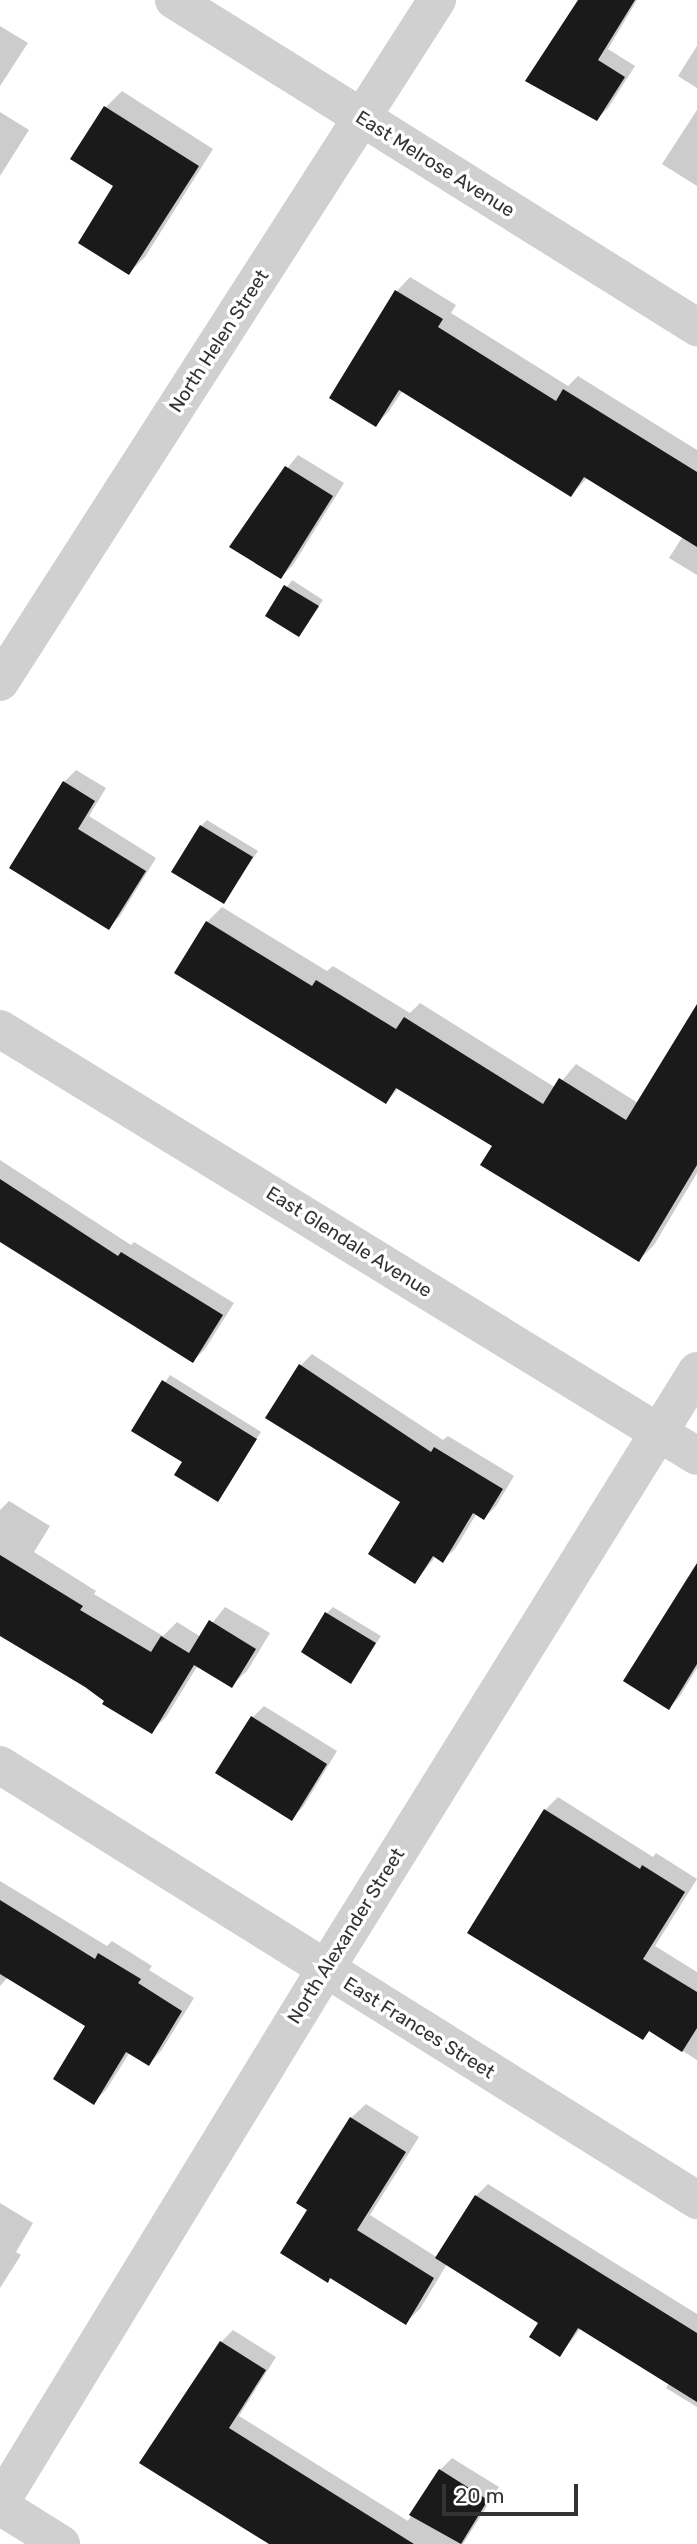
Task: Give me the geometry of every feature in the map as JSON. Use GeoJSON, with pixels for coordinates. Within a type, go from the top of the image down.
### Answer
{"type":"FeatureCollection","features":[{"type":"Feature","properties":{"kind":"street","name":"East Melrose Avenue"},"geometry":{"type":"LineString","coordinates":[[173,0],[697,327]]}},
{"type":"Feature","properties":{"kind":"street","name":"North Helen Street"},"geometry":{"type":"LineString","coordinates":[[0,682],[437,0]]}},
{"type":"Feature","properties":{"kind":"street","name":"East Glendale Avenue"},"geometry":{"type":"LineString","coordinates":[[0,1029],[697,1456]]}},
{"type":"Feature","properties":{"kind":"street","name":"North Alexander Street"},"geometry":{"type":"LineString","coordinates":[[0,2505],[325,1970],[697,1371]]}},
{"type":"Feature","properties":{"kind":"street","name":"East Frances Street"},"geometry":{"type":"LineString","coordinates":[[0,1765],[697,2200]]}},
{"type":"Feature","properties":{"kind":"street"},"geometry":{"type":"LineString","coordinates":[[0,2505],[61,2544]]}},
{"type":"Feature","properties":{"kind":"building"},"geometry":{"type":"Polygon","coordinates":[[[578,0],[635,0],[598,60],[625,77],[597,121],[525,81],[578,0]]]}},
{"type":"Feature","properties":{"kind":"building"},"geometry":{"type":"Polygon","coordinates":[[[104,106],[199,166],[129,275],[78,243],[113,186],[70,159],[104,106]]]}},
{"type":"Feature","properties":{"kind":"building"},"geometry":{"type":"Polygon","coordinates":[[[395,290],[443,319],[438,327],[556,401],[563,389],[697,472],[697,547],[584,477],[571,497],[399,390],[376,427],[329,398],[395,290]]]}},
{"type":"Feature","properties":{"kind":"building"},"geometry":{"type":"Polygon","coordinates":[[[285,466],[333,496],[281,579],[229,547],[285,466]]]}},
{"type":"Feature","properties":{"kind":"building"},"geometry":{"type":"Polygon","coordinates":[[[284,585],[319,606],[299,637],[265,616],[284,585]]]}},
{"type":"Feature","properties":{"kind":"building"},"geometry":{"type":"Polygon","coordinates":[[[63,781],[95,801],[78,829],[146,871],[109,930],[9,868],[63,781]]]}},
{"type":"Feature","properties":{"kind":"building"},"geometry":{"type":"Polygon","coordinates":[[[200,825],[253,857],[224,904],[171,872],[200,825]]]}},
{"type":"Feature","properties":{"kind":"building"},"geometry":{"type":"Polygon","coordinates":[[[206,921],[312,986],[316,980],[396,1029],[404,1017],[543,1104],[559,1078],[626,1120],[697,1004],[697,1165],[639,1262],[480,1165],[492,1146],[396,1088],[386,1104],[174,973],[206,921]]]}},
{"type":"Feature","properties":{"kind":"building"},"geometry":{"type":"Polygon","coordinates":[[[0,1179],[118,1256],[121,1252],[223,1315],[193,1363],[0,1242],[0,1179]]]}},
{"type":"Feature","properties":{"kind":"building"},"geometry":{"type":"Polygon","coordinates":[[[299,1364],[431,1452],[434,1447],[503,1489],[484,1520],[473,1513],[443,1563],[433,1556],[415,1584],[368,1554],[400,1502],[265,1418],[299,1364]]]}},
{"type":"Feature","properties":{"kind":"building"},"geometry":{"type":"Polygon","coordinates":[[[162,1380],[257,1439],[218,1502],[174,1475],[182,1462],[131,1431],[162,1380]]]}},
{"type":"Feature","properties":{"kind":"building"},"geometry":{"type":"Polygon","coordinates":[[[0,1555],[83,1606],[80,1610],[151,1652],[161,1636],[189,1653],[209,1620],[256,1649],[232,1688],[194,1665],[152,1734],[102,1704],[104,1701],[85,1687],[0,1636],[0,1555]]]}},
{"type":"Feature","properties":{"kind":"building"},"geometry":{"type":"Polygon","coordinates":[[[697,1563],[697,1664],[669,1710],[623,1681],[697,1563]]]}},
{"type":"Feature","properties":{"kind":"building"},"geometry":{"type":"Polygon","coordinates":[[[325,1612],[376,1643],[351,1684],[301,1652],[325,1612]]]}},
{"type":"Feature","properties":{"kind":"building"},"geometry":{"type":"Polygon","coordinates":[[[251,1716],[327,1764],[292,1821],[215,1773],[251,1716]]]}},
{"type":"Feature","properties":{"kind":"building"},"geometry":{"type":"Polygon","coordinates":[[[544,1809],[640,1869],[642,1865],[685,1892],[643,1959],[697,1992],[697,2028],[682,2052],[649,2031],[643,2040],[467,1933],[544,1809]]]}},
{"type":"Feature","properties":{"kind":"building"},"geometry":{"type":"Polygon","coordinates":[[[0,1900],[95,1959],[98,1953],[141,1979],[138,1983],[182,2011],[149,2066],[126,2052],[94,2105],[53,2079],[85,2026],[0,1974],[0,1900]]]}},
{"type":"Feature","properties":{"kind":"building"},"geometry":{"type":"Polygon","coordinates":[[[350,2117],[406,2152],[357,2230],[434,2278],[406,2325],[330,2278],[328,2283],[280,2253],[307,2210],[296,2203],[350,2117]]]}},
{"type":"Feature","properties":{"kind":"building"},"geometry":{"type":"Polygon","coordinates":[[[475,2195],[697,2333],[697,2402],[578,2328],[560,2357],[529,2337],[538,2323],[435,2258],[475,2195]]]}},
{"type":"Feature","properties":{"kind":"building"},"geometry":{"type":"Polygon","coordinates":[[[220,2341],[266,2370],[229,2428],[414,2544],[269,2544],[139,2463],[220,2341]]]}},
{"type":"Feature","properties":{"kind":"building"},"geometry":{"type":"Polygon","coordinates":[[[439,2469],[488,2500],[461,2544],[409,2515],[439,2469]]]}}]}
